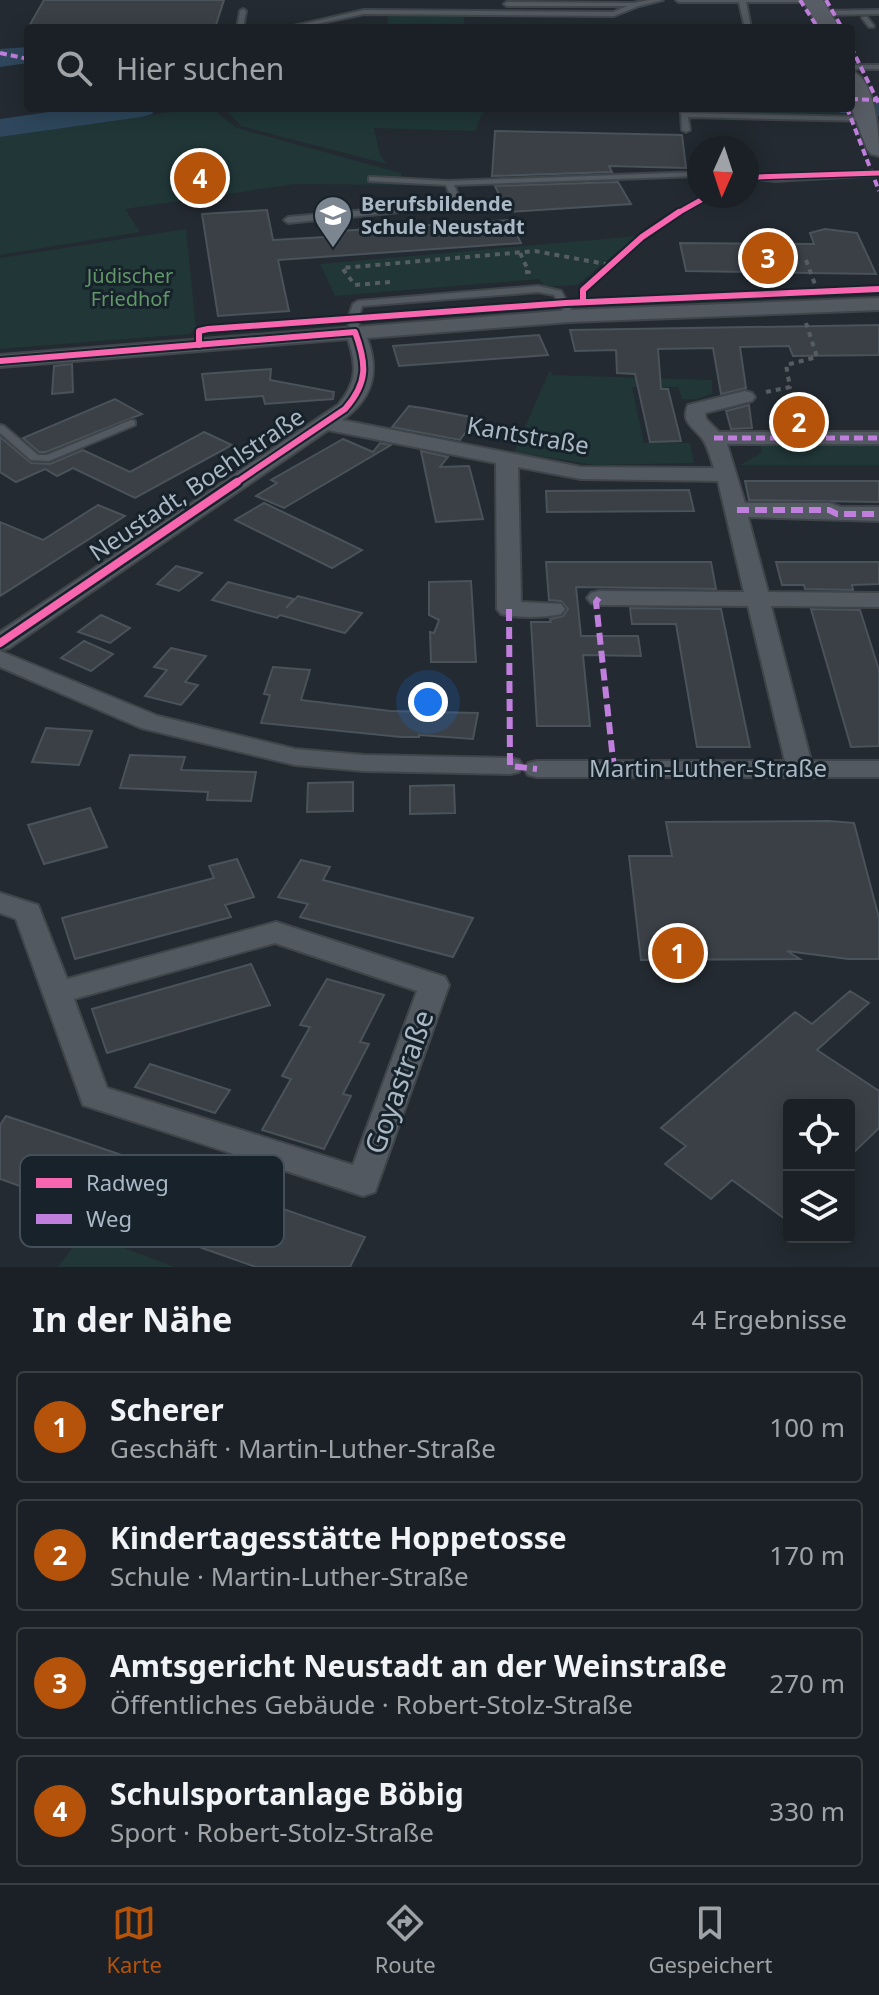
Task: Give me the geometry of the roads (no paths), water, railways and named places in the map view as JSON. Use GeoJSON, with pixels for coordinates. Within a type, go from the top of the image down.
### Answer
{"type":"FeatureCollection","features":[{"type":"Feature","properties":{"kind":"street"},"geometry":{"type":"LineString","coordinates":[[855,88],[879,149]]}},
{"type":"Feature","properties":{"kind":"street"},"geometry":{"type":"LineString","coordinates":[[0,361],[355,332],[573,307],[801,300],[824,296],[879,304]]}},
{"type":"Feature","properties":{"kind":"street","name":"Neustadt, Boehlstraße"},"geometry":{"type":"LineString","coordinates":[[0,643],[345,409],[364,386],[366,362],[355,332]]}},
{"type":"Feature","properties":{"kind":"street"},"geometry":{"type":"LineString","coordinates":[[745,397],[695,409],[696,421],[714,438],[727,475],[800,769]]}},
{"type":"Feature","properties":{"kind":"street","name":"Kantstraße"},"geometry":{"type":"LineString","coordinates":[[324,423],[581,473],[727,475]]}},
{"type":"Feature","properties":{"kind":"street"},"geometry":{"type":"LineString","coordinates":[[714,438],[879,438]]}},
{"type":"Feature","properties":{"kind":"street"},"geometry":{"type":"LineString","coordinates":[[507,461],[509,609],[553,609]]}},
{"type":"Feature","properties":{"kind":"street"},"geometry":{"type":"LineString","coordinates":[[737,510],[829,510],[837,514],[879,514]]}},
{"type":"Feature","properties":{"kind":"street"},"geometry":{"type":"LineString","coordinates":[[599,598],[879,600]]}},
{"type":"Feature","properties":{"kind":"street"},"geometry":{"type":"LineString","coordinates":[[0,658],[150,722],[295,757],[364,763],[510,766]]}},
{"type":"Feature","properties":{"kind":"street","name":"Martin-Luther-Straße"},"geometry":{"type":"LineString","coordinates":[[537,769],[879,769]]}},
{"type":"Feature","properties":{"kind":"street","name":"Goyastraße"},"geometry":{"type":"LineString","coordinates":[[0,903],[28,912],[94,1096],[279,1155]]}},
{"type":"Feature","properties":{"kind":"street","name":"Goyastraße"},"geometry":{"type":"LineString","coordinates":[[57,993],[276,932],[434,985],[363,1182],[284,1157]]}},
{"type":"Feature","properties":{"kind":"lane"},"geometry":{"type":"LineString","coordinates":[[307,24],[364,12],[614,14],[637,4],[660,0]]}},
{"type":"Feature","properties":{"kind":"lane"},"geometry":{"type":"LineString","coordinates":[[679,0],[742,1],[865,18],[879,15]]}},
{"type":"Feature","properties":{"kind":"lane"},"geometry":{"type":"LineString","coordinates":[[742,1],[747,24]]}},
{"type":"Feature","properties":{"kind":"lane"},"geometry":{"type":"LineString","coordinates":[[507,14],[507,2],[637,4]]}},
{"type":"Feature","properties":{"kind":"lane"},"geometry":{"type":"LineString","coordinates":[[241,24],[243,11]]}},
{"type":"Feature","properties":{"kind":"lane"},"geometry":{"type":"LineString","coordinates":[[820,12],[879,15]]}},
{"type":"Feature","properties":{"kind":"lane"},"geometry":{"type":"LineString","coordinates":[[865,18],[871,26]]}},
{"type":"Feature","properties":{"kind":"lane"},"geometry":{"type":"LineString","coordinates":[[855,67],[879,67]]}},
{"type":"Feature","properties":{"kind":"lane"},"geometry":{"type":"LineString","coordinates":[[855,111],[864,111]]}},
{"type":"Feature","properties":{"kind":"lane"},"geometry":{"type":"LineString","coordinates":[[686,130],[684,115],[819,112]]}},
{"type":"Feature","properties":{"kind":"lane"},"geometry":{"type":"LineString","coordinates":[[759,177],[879,173]]}},
{"type":"Feature","properties":{"kind":"lane"},"geometry":{"type":"LineString","coordinates":[[372,179],[449,183],[687,174]]}},
{"type":"Feature","properties":{"kind":"lane"},"geometry":{"type":"LineString","coordinates":[[288,220],[458,204],[449,183]]}},
{"type":"Feature","properties":{"kind":"lane"},"geometry":{"type":"LineString","coordinates":[[355,332],[353,319],[358,304],[538,289],[558,293],[573,307]]}},
{"type":"Feature","properties":{"kind":"lane"},"geometry":{"type":"LineString","coordinates":[[0,428],[35,458],[49,458],[131,423]]}},
{"type":"Feature","properties":{"kind":"waterway"},"geometry":{"type":"LineString","coordinates":[[0,58],[24,55]]}},
{"type":"Feature","properties":{"kind":"waterway"},"geometry":{"type":"LineString","coordinates":[[855,107],[879,107]]}},
{"type":"Feature","properties":{"kind":"waterway"},"geometry":{"type":"LineString","coordinates":[[0,128],[113,112]]}},
{"type":"Feature","properties":{"kind":"place","name":"Schulsportanlage Böbig"},"geometry":{"type":"Point","coordinates":[200,178]}},
{"type":"Feature","properties":{"kind":"place","name":"Berufsbildende Schule Neustadt"},"geometry":{"type":"Point","coordinates":[333,249]}},
{"type":"Feature","properties":{"kind":"place","name":"Amtsgericht Neustadt an der Weinstraße"},"geometry":{"type":"Point","coordinates":[768,258]}},
{"type":"Feature","properties":{"kind":"place","name":"Kindertagesstätte Hoppetosse"},"geometry":{"type":"Point","coordinates":[799,422]}},
{"type":"Feature","properties":{"kind":"place","name":"Scherer"},"geometry":{"type":"Point","coordinates":[678,953]}},
{"type":"Feature","properties":{"kind":"park label","name":"Jüdischer Friedhof"},"geometry":{"type":"Point","coordinates":[130,288]}}]}
